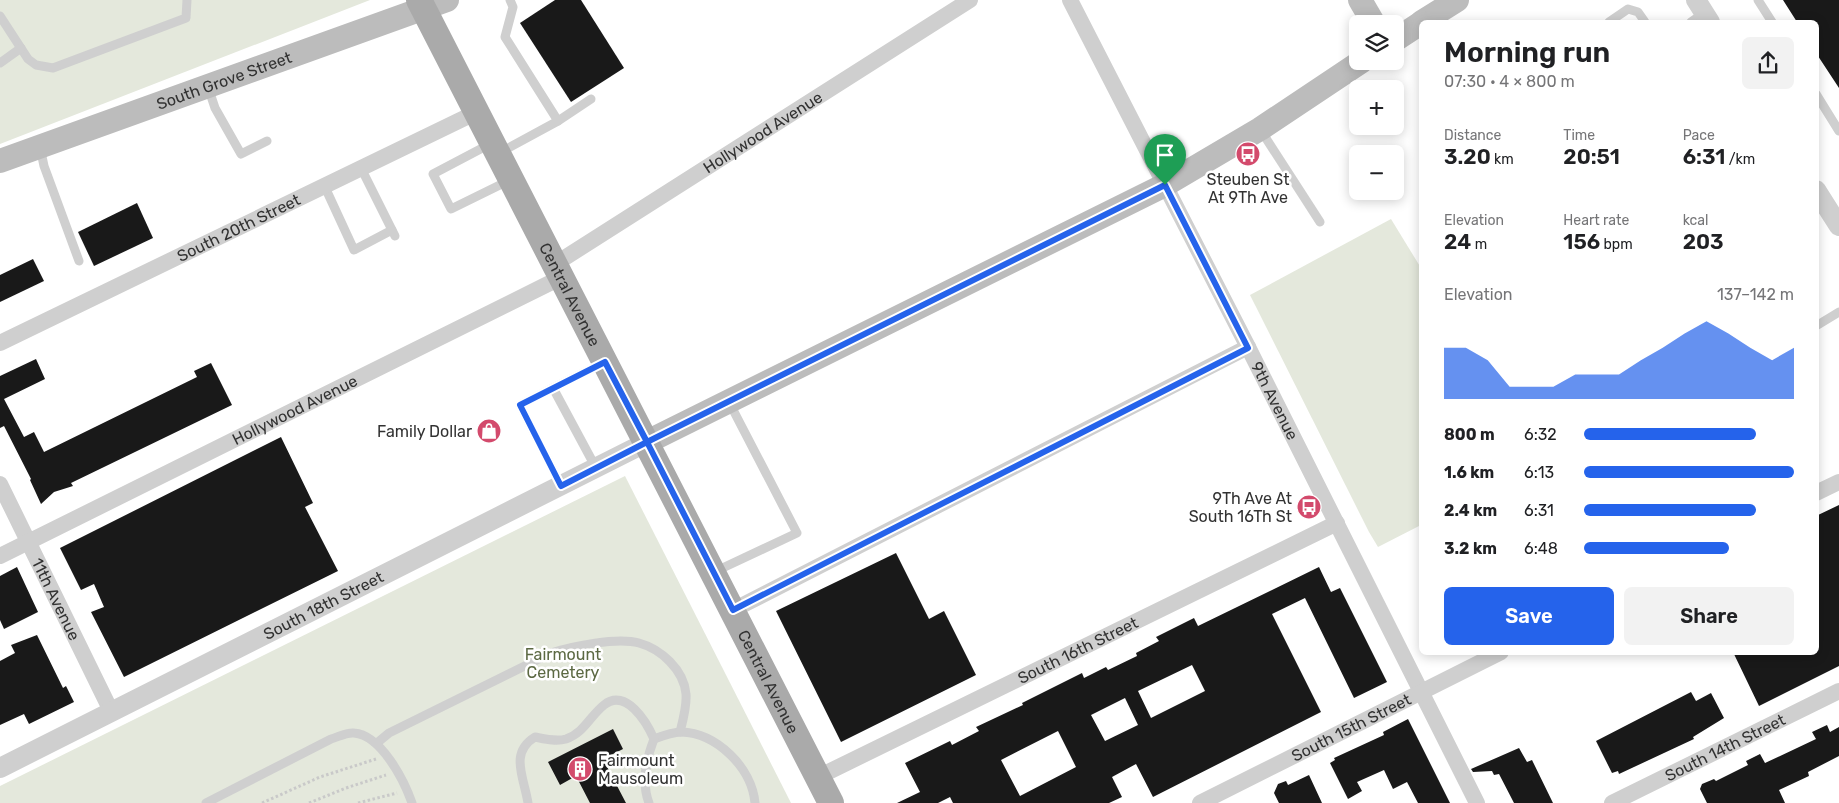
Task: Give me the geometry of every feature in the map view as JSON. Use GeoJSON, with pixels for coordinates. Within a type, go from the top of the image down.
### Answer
{"type":"FeatureCollection","features":[{"type":"Feature","properties":{"kind":"main road"},"geometry":{"type":"LineString","coordinates":[[1360,0],[1369,15]]}},
{"type":"Feature","properties":{"kind":"main road"},"geometry":{"type":"LineString","coordinates":[[1427,20],[1457,0]]}},
{"type":"Feature","properties":{"kind":"main road","name":"Central Avenue"},"geometry":{"type":"LineString","coordinates":[[430,3],[477,112],[495,148],[831,803]]}},
{"type":"Feature","properties":{"kind":"main road","name":"South Grove Street"},"geometry":{"type":"LineString","coordinates":[[0,161],[208,87],[430,3]]}},
{"type":"Feature","properties":{"kind":"main road"},"geometry":{"type":"LineString","coordinates":[[1404,34],[1419,25]]}},
{"type":"Feature","properties":{"kind":"main road"},"geometry":{"type":"LineString","coordinates":[[647,442],[1165,185],[1260,129],[1349,70]]}},
{"type":"Feature","properties":{"kind":"street","name":"Hollywood Avenue"},"geometry":{"type":"LineString","coordinates":[[0,556],[558,271],[970,0]]}},
{"type":"Feature","properties":{"kind":"street","name":"9th Avenue"},"geometry":{"type":"LineString","coordinates":[[1070,0],[1337,523],[1477,803]]}},
{"type":"Feature","properties":{"kind":"street","name":"South 20th Street"},"geometry":{"type":"LineString","coordinates":[[0,343],[477,112]]}},
{"type":"Feature","properties":{"kind":"street"},"geometry":{"type":"LineString","coordinates":[[1819,195],[1839,226]]}},
{"type":"Feature","properties":{"kind":"street"},"geometry":{"type":"LineString","coordinates":[[733,610],[1248,348]]}},
{"type":"Feature","properties":{"kind":"street","name":"South 18th Street"},"geometry":{"type":"LineString","coordinates":[[0,768],[647,442]]}},
{"type":"Feature","properties":{"kind":"street"},"geometry":{"type":"LineString","coordinates":[[1819,492],[1839,482]]}},
{"type":"Feature","properties":{"kind":"street","name":"11th Avenue"},"geometry":{"type":"LineString","coordinates":[[0,484],[112,713]]}},
{"type":"Feature","properties":{"kind":"street","name":"South 16th Street"},"geometry":{"type":"LineString","coordinates":[[818,777],[1337,523]]}},
{"type":"Feature","properties":{"kind":"street","name":"South 15th Street"},"geometry":{"type":"LineString","coordinates":[[1200,803],[1495,655]]}},
{"type":"Feature","properties":{"kind":"street","name":"South 14th Street"},"geometry":{"type":"LineString","coordinates":[[1612,803],[1839,690]]}},
{"type":"Feature","properties":{"kind":"lane"},"geometry":{"type":"LineString","coordinates":[[0,16],[28,59],[36,65],[53,68],[186,18],[187,0]]}},
{"type":"Feature","properties":{"kind":"lane"},"geometry":{"type":"LineString","coordinates":[[510,0],[513,7],[506,37],[558,121]]}},
{"type":"Feature","properties":{"kind":"lane"},"geometry":{"type":"LineString","coordinates":[[1758,0],[1771,20]]}},
{"type":"Feature","properties":{"kind":"lane"},"geometry":{"type":"LineString","coordinates":[[1612,20],[1628,9],[1638,12],[1644,20]]}},
{"type":"Feature","properties":{"kind":"lane"},"geometry":{"type":"LineString","coordinates":[[0,63],[21,48]]}},
{"type":"Feature","properties":{"kind":"lane"},"geometry":{"type":"LineString","coordinates":[[208,87],[215,108],[241,154],[267,141]]}},
{"type":"Feature","properties":{"kind":"lane"},"geometry":{"type":"LineString","coordinates":[[512,179],[451,209],[433,174],[558,121],[591,99]]}},
{"type":"Feature","properties":{"kind":"lane"},"geometry":{"type":"LineString","coordinates":[[1819,99],[1839,131]]}},
{"type":"Feature","properties":{"kind":"lane"},"geometry":{"type":"LineString","coordinates":[[1260,129],[1320,222]]}},
{"type":"Feature","properties":{"kind":"lane"},"geometry":{"type":"LineString","coordinates":[[40,147],[44,166],[79,261]]}},
{"type":"Feature","properties":{"kind":"lane"},"geometry":{"type":"LineString","coordinates":[[324,185],[354,250],[394,233],[361,168]]}},
{"type":"Feature","properties":{"kind":"lane"},"geometry":{"type":"LineString","coordinates":[[1819,324],[1839,312]]}},
{"type":"Feature","properties":{"kind":"lane"},"geometry":{"type":"LineString","coordinates":[[561,486],[520,405],[605,362]]}},
{"type":"Feature","properties":{"kind":"lane"},"geometry":{"type":"LineString","coordinates":[[553,388],[596,468]]}},
{"type":"Feature","properties":{"kind":"lane"},"geometry":{"type":"LineString","coordinates":[[714,572],[797,533],[729,402]]}},
{"type":"Feature","properties":{"kind":"lane"},"geometry":{"type":"LineString","coordinates":[[377,743],[389,733],[551,653],[571,646],[603,643],[638,643],[654,650],[671,663],[683,679],[686,695],[680,732]]}},
{"type":"Feature","properties":{"kind":"lane"},"geometry":{"type":"LineString","coordinates":[[528,803],[520,765],[520,754],[525,743],[536,737],[565,739],[576,735],[604,704],[622,701],[633,707],[641,716],[654,739],[648,756],[644,789],[649,803]]}},
{"type":"Feature","properties":{"kind":"lane"},"geometry":{"type":"LineString","coordinates":[[206,803],[331,738],[352,732],[367,736],[377,743],[398,774],[412,803]]}},
{"type":"Feature","properties":{"kind":"lane"},"geometry":{"type":"LineString","coordinates":[[654,739],[680,732],[720,745],[742,768],[755,803]]}},
{"type":"Feature","properties":{"kind":"path"},"geometry":{"type":"LineString","coordinates":[[262,803],[326,774],[379,758]]}},
{"type":"Feature","properties":{"kind":"path"},"geometry":{"type":"LineString","coordinates":[[309,803],[360,783],[390,774]]}},
{"type":"Feature","properties":{"kind":"path"},"geometry":{"type":"LineString","coordinates":[[358,803],[400,792]]}},
{"type":"Feature","properties":{"kind":"green space"},"geometry":{"type":"Polygon","coordinates":[[[0,0],[370,0],[0,144],[0,0]]]}},
{"type":"Feature","properties":{"kind":"green space"},"geometry":{"type":"Polygon","coordinates":[[[1391,219],[1419,265],[1419,526],[1378,547],[1250,295],[1391,219]]]}},
{"type":"Feature","properties":{"kind":"green space","name":"Fairmount Cemetery"},"geometry":{"type":"Polygon","coordinates":[[[625,476],[791,803],[0,803],[0,786],[625,476]]]}},
{"type":"Feature","properties":{"kind":"building"},"geometry":{"type":"Polygon","coordinates":[[[555,0],[581,0],[624,68],[571,102],[520,23],[555,0]]]}},
{"type":"Feature","properties":{"kind":"building"},"geometry":{"type":"Polygon","coordinates":[[[1783,0],[1839,0],[1839,88],[1819,58],[1819,20],[1796,20],[1783,0]]]}},
{"type":"Feature","properties":{"kind":"building"},"geometry":{"type":"Polygon","coordinates":[[[137,203],[153,238],[94,266],[78,232],[137,203]]]}},
{"type":"Feature","properties":{"kind":"building"},"geometry":{"type":"Polygon","coordinates":[[[33,259],[44,281],[0,302],[0,275],[33,259]]]}},
{"type":"Feature","properties":{"kind":"building"},"geometry":{"type":"Polygon","coordinates":[[[36,359],[45,379],[4,399],[24,437],[34,432],[44,452],[197,377],[194,371],[211,363],[232,405],[71,483],[73,486],[54,492],[41,504],[31,479],[4,426],[0,428],[0,376],[36,359]]]}},
{"type":"Feature","properties":{"kind":"building"},"geometry":{"type":"Polygon","coordinates":[[[281,437],[313,503],[305,507],[338,571],[124,677],[91,612],[104,607],[94,584],[81,590],[60,548],[281,437]]]}},
{"type":"Feature","properties":{"kind":"building"},"geometry":{"type":"Polygon","coordinates":[[[1839,505],[1839,666],[1759,706],[1734,655],[1819,655],[1819,515],[1839,505]]]}},
{"type":"Feature","properties":{"kind":"building"},"geometry":{"type":"Polygon","coordinates":[[[896,553],[929,619],[944,611],[976,675],[841,742],[776,611],[896,553]]]}},
{"type":"Feature","properties":{"kind":"building"},"geometry":{"type":"Polygon","coordinates":[[[17,567],[38,612],[4,629],[0,620],[0,576],[17,567]]]}},
{"type":"Feature","properties":{"kind":"building"},"geometry":{"type":"Polygon","coordinates":[[[1319,567],[1331,592],[1340,588],[1387,682],[1354,698],[1305,598],[1272,614],[1321,712],[1153,797],[1136,764],[1112,777],[1122,797],[1109,803],[953,803],[950,797],[938,803],[897,803],[920,792],[905,763],[950,741],[952,745],[979,731],[976,727],[1023,705],[1022,703],[1082,673],[1084,678],[1106,667],[1108,670],[1137,656],[1136,653],[1159,641],[1156,637],[1194,618],[1198,626],[1319,567]],[[1192,665],[1138,691],[1151,718],[1205,691],[1192,665]],[[1125,698],[1091,715],[1105,741],[1138,725],[1125,698]],[[1058,731],[1001,760],[1020,796],[1076,767],[1058,731]]]}},
{"type":"Feature","properties":{"kind":"building"},"geometry":{"type":"Polygon","coordinates":[[[37,635],[63,688],[66,686],[74,702],[29,724],[24,714],[0,725],[0,661],[15,653],[11,645],[37,635]]]}},
{"type":"Feature","properties":{"kind":"building"},"geometry":{"type":"Polygon","coordinates":[[[1691,692],[1696,701],[1711,693],[1724,718],[1693,737],[1694,739],[1619,774],[1618,771],[1612,773],[1596,741],[1691,692]]]}},
{"type":"Feature","properties":{"kind":"building"},"geometry":{"type":"Polygon","coordinates":[[[1408,719],[1450,803],[1418,803],[1407,782],[1393,789],[1384,770],[1357,782],[1362,791],[1348,799],[1330,763],[1335,760],[1334,758],[1384,735],[1383,732],[1408,719]]]}},
{"type":"Feature","properties":{"kind":"building"},"geometry":{"type":"Polygon","coordinates":[[[1827,725],[1830,732],[1839,727],[1839,756],[1808,772],[1809,776],[1779,790],[1785,803],[1707,803],[1700,789],[1702,784],[1714,779],[1716,781],[1748,765],[1746,761],[1760,754],[1765,763],[1816,739],[1812,732],[1827,725]]]}},
{"type":"Feature","properties":{"kind":"building","name":"Fairmount Mausoleum"},"geometry":{"type":"Polygon","coordinates":[[[613,729],[623,749],[603,759],[626,803],[590,803],[576,776],[560,785],[548,762],[613,729]]]}},
{"type":"Feature","properties":{"kind":"building"},"geometry":{"type":"Polygon","coordinates":[[[1519,748],[1527,762],[1532,760],[1553,803],[1514,803],[1499,774],[1494,775],[1492,771],[1473,772],[1471,769],[1519,748]]]}},
{"type":"Feature","properties":{"kind":"building"},"geometry":{"type":"Polygon","coordinates":[[[1309,775],[1322,803],[1279,803],[1274,793],[1278,784],[1286,781],[1288,785],[1309,775]]]}},
{"type":"Feature","properties":{"kind":"place","name":"Steuben St At 9Th Ave"},"geometry":{"type":"Point","coordinates":[1248,154]}},
{"type":"Feature","properties":{"kind":"place","name":"Family Dollar"},"geometry":{"type":"Point","coordinates":[489,431]}},
{"type":"Feature","properties":{"kind":"place","name":"9Th Ave At South 16Th St"},"geometry":{"type":"Point","coordinates":[1309,507]}},
{"type":"Feature","properties":{"kind":"place","name":"Fairmount Mausoleum"},"geometry":{"type":"Point","coordinates":[580,769]}},
{"type":"Feature","properties":{"kind":"route"},"geometry":{"type":"LineString","coordinates":[[1165,185],[647,442],[605,362],[520,405],[561,486],[647,442],[733,610],[1248,348],[1165,185]]}}]}
